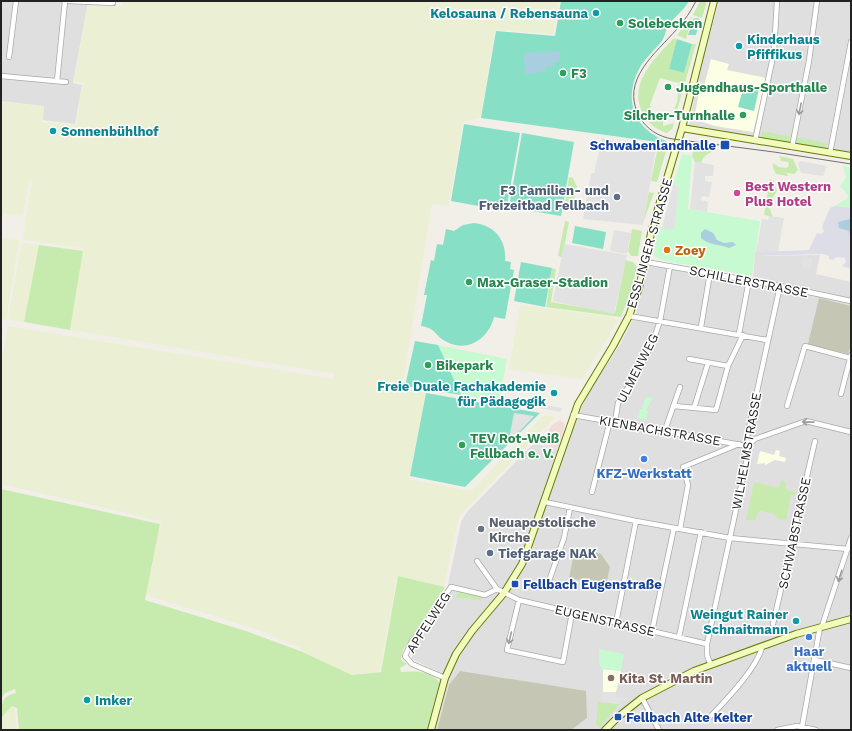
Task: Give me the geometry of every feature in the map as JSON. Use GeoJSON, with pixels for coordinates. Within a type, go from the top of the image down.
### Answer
{"type":"FeatureCollection","features":[{"type":"Feature","properties":{"kind":"main road","name":"ESSLINGER STRASSE"},"geometry":{"type":"LineString","coordinates":[[431,730],[445,678],[456,654],[472,631],[504,593],[522,564],[573,415],[584,392],[613,346],[629,316],[646,262],[652,229],[682,128],[714,1]]}},
{"type":"Feature","properties":{"kind":"main road"},"geometry":{"type":"LineString","coordinates":[[682,128],[851,156]]}},
{"type":"Feature","properties":{"kind":"main road"},"geometry":{"type":"LineString","coordinates":[[605,730],[618,717],[642,698],[710,663],[821,627],[851,619]]}},
{"type":"Feature","properties":{"kind":"street"},"geometry":{"type":"LineString","coordinates":[[9,57],[16,1]]}},
{"type":"Feature","properties":{"kind":"street"},"geometry":{"type":"LineString","coordinates":[[57,81],[65,1]]}},
{"type":"Feature","properties":{"kind":"street"},"geometry":{"type":"LineString","coordinates":[[69,1],[113,3]]}},
{"type":"Feature","properties":{"kind":"street"},"geometry":{"type":"LineString","coordinates":[[755,141],[774,52],[777,1]]}},
{"type":"Feature","properties":{"kind":"street"},"geometry":{"type":"LineString","coordinates":[[792,147],[809,61],[817,1]]}},
{"type":"Feature","properties":{"kind":"street"},"geometry":{"type":"LineString","coordinates":[[830,153],[851,42]]}},
{"type":"Feature","properties":{"kind":"street"},"geometry":{"type":"LineString","coordinates":[[1,76],[66,82]]}},
{"type":"Feature","properties":{"kind":"street","name":"SCHILLERSTRASSE"},"geometry":{"type":"LineString","coordinates":[[646,262],[749,280],[851,301]]}},
{"type":"Feature","properties":{"kind":"street","name":"ULMENWEG"},"geometry":{"type":"LineString","coordinates":[[592,492],[618,403],[646,357],[660,321],[670,266]]}},
{"type":"Feature","properties":{"kind":"street"},"geometry":{"type":"LineString","coordinates":[[701,327],[710,273]]}},
{"type":"Feature","properties":{"kind":"street"},"geometry":{"type":"LineString","coordinates":[[674,406],[716,410],[728,366],[741,335],[749,280]]}},
{"type":"Feature","properties":{"kind":"street","name":"WILHELMSTRASSE"},"geometry":{"type":"LineString","coordinates":[[710,663],[707,655],[707,644],[748,454],[747,437],[780,286]]}},
{"type":"Feature","properties":{"kind":"street"},"geometry":{"type":"LineString","coordinates":[[629,316],[701,327],[767,340]]}},
{"type":"Feature","properties":{"kind":"street"},"geometry":{"type":"LineString","coordinates":[[787,406],[805,346],[850,356],[841,394]]}},
{"type":"Feature","properties":{"kind":"street"},"geometry":{"type":"LineString","coordinates":[[689,359],[728,366]]}},
{"type":"Feature","properties":{"kind":"street"},"geometry":{"type":"LineString","coordinates":[[694,408],[708,363]]}},
{"type":"Feature","properties":{"kind":"street"},"geometry":{"type":"LineString","coordinates":[[665,430],[680,387]]}},
{"type":"Feature","properties":{"kind":"street","name":"KIENBACHSTRASSE"},"geometry":{"type":"LineString","coordinates":[[573,415],[665,430],[747,446]]}},
{"type":"Feature","properties":{"kind":"street"},"geometry":{"type":"LineString","coordinates":[[747,446],[755,439],[806,421],[851,432]]}},
{"type":"Feature","properties":{"kind":"street","name":"SCHWABSTRASSE"},"geometry":{"type":"LineString","coordinates":[[773,624],[815,442]]}},
{"type":"Feature","properties":{"kind":"street"},"geometry":{"type":"LineString","coordinates":[[680,529],[688,485],[683,467],[739,444]]}},
{"type":"Feature","properties":{"kind":"street"},"geometry":{"type":"LineString","coordinates":[[544,502],[636,522],[730,538],[848,549]]}},
{"type":"Feature","properties":{"kind":"street"},"geometry":{"type":"LineString","coordinates":[[549,581],[564,538],[570,508]]}},
{"type":"Feature","properties":{"kind":"street"},"geometry":{"type":"LineString","coordinates":[[616,623],[636,522]]}},
{"type":"Feature","properties":{"kind":"street"},"geometry":{"type":"LineString","coordinates":[[652,631],[674,528]]}},
{"type":"Feature","properties":{"kind":"street"},"geometry":{"type":"LineString","coordinates":[[679,637],[701,532]]}},
{"type":"Feature","properties":{"kind":"street"},"geometry":{"type":"LineString","coordinates":[[802,727],[821,627],[851,538]]}},
{"type":"Feature","properties":{"kind":"street"},"geometry":{"type":"LineString","coordinates":[[477,561],[498,589],[504,593]]}},
{"type":"Feature","properties":{"kind":"street","name":"APFELWEG"},"geometry":{"type":"LineString","coordinates":[[445,678],[412,664],[406,656],[407,650],[450,587],[485,595],[498,589]]}},
{"type":"Feature","properties":{"kind":"street","name":"EUGENSTRASSE"},"geometry":{"type":"LineString","coordinates":[[504,593],[519,600],[707,644]]}},
{"type":"Feature","properties":{"kind":"street"},"geometry":{"type":"LineString","coordinates":[[519,600],[507,650],[563,662],[572,613]]}},
{"type":"Feature","properties":{"kind":"street"},"geometry":{"type":"LineString","coordinates":[[698,717],[710,717],[723,704],[760,657],[762,647]]}},
{"type":"Feature","properties":{"kind":"street"},"geometry":{"type":"LineString","coordinates":[[815,660],[851,668]]}},
{"type":"Feature","properties":{"kind":"street"},"geometry":{"type":"LineString","coordinates":[[642,698],[659,730]]}},
{"type":"Feature","properties":{"kind":"street"},"geometry":{"type":"LineString","coordinates":[[777,730],[791,727],[802,727],[816,730]]}},
{"type":"Feature","properties":{"kind":"shaded area"},"geometry":{"type":"Polygon","coordinates":[[[1,1],[88,1],[73,83],[82,85],[75,124],[43,120],[44,106],[1,101],[1,1]]]}},
{"type":"Feature","properties":{"kind":"shaded area"},"geometry":{"type":"Polygon","coordinates":[[[123,1],[559,1],[553,34],[495,30],[481,117],[463,122],[449,206],[432,204],[402,388],[426,393],[409,479],[463,490],[472,490],[544,415],[556,417],[459,516],[444,586],[397,576],[380,671],[352,675],[300,651],[300,647],[252,628],[146,595],[161,521],[1,484],[1,365],[8,326],[333,379],[335,374],[70,330],[83,248],[24,240],[23,237],[32,181],[29,181],[23,216],[1,213],[1,102],[44,106],[42,122],[76,125],[82,85],[84,85],[84,83],[74,81],[88,3],[122,6],[123,1]]]}},
{"type":"Feature","properties":{"kind":"shaded area"},"geometry":{"type":"Polygon","coordinates":[[[719,1],[851,1],[851,154],[689,125],[697,82],[719,1]]]}},
{"type":"Feature","properties":{"kind":"shaded area"},"geometry":{"type":"Polygon","coordinates":[[[711,59],[729,64],[727,70],[766,78],[753,132],[715,126],[694,119],[700,88],[705,83],[711,59]]]}},
{"type":"Feature","properties":{"kind":"shaded area","name":"F3 Familien- und Freizeitbad Fellbach"},"geometry":{"type":"Polygon","coordinates":[[[602,138],[656,149],[643,225],[583,219],[591,173],[594,173],[602,138]]]}},
{"type":"Feature","properties":{"kind":"shaded area"},"geometry":{"type":"Polygon","coordinates":[[[800,161],[827,166],[823,176],[801,173],[798,164],[800,161]]]}},
{"type":"Feature","properties":{"kind":"shaded area"},"geometry":{"type":"Polygon","coordinates":[[[695,162],[714,165],[713,176],[705,176],[705,181],[712,182],[709,197],[702,196],[701,200],[708,202],[707,212],[690,209],[695,162]]]}},
{"type":"Feature","properties":{"kind":"shaded area"},"geometry":{"type":"Polygon","coordinates":[[[673,185],[679,187],[674,230],[662,228],[673,185]]]}},
{"type":"Feature","properties":{"kind":"shaded area"},"geometry":{"type":"Polygon","coordinates":[[[835,206],[851,208],[851,269],[842,266],[846,262],[845,258],[837,257],[832,260],[829,259],[829,256],[823,254],[755,256],[755,252],[809,250],[817,233],[821,234],[824,232],[822,227],[830,208],[835,206]]]}},
{"type":"Feature","properties":{"kind":"shaded area"},"geometry":{"type":"Polygon","coordinates":[[[769,216],[784,218],[778,252],[756,252],[762,219],[768,220],[769,216]]]}},
{"type":"Feature","properties":{"kind":"shaded area"},"geometry":{"type":"Polygon","coordinates":[[[614,230],[631,233],[627,254],[610,251],[614,230]]]}},
{"type":"Feature","properties":{"kind":"shaded area"},"geometry":{"type":"Polygon","coordinates":[[[1,238],[19,240],[6,320],[1,319],[1,238]]]}},
{"type":"Feature","properties":{"kind":"shaded area"},"geometry":{"type":"Polygon","coordinates":[[[22,243],[39,245],[24,322],[10,320],[8,317],[22,243]]]}},
{"type":"Feature","properties":{"kind":"shaded area"},"geometry":{"type":"Polygon","coordinates":[[[564,244],[627,255],[614,314],[553,301],[564,244]]]}},
{"type":"Feature","properties":{"kind":"shaded area"},"geometry":{"type":"Polygon","coordinates":[[[820,255],[816,274],[851,282],[851,730],[427,730],[441,673],[412,659],[412,651],[444,604],[461,522],[467,512],[534,443],[565,452],[576,420],[589,392],[621,343],[636,313],[649,266],[753,277],[755,256],[820,255]]]}},
{"type":"Feature","properties":{"kind":"shaded area"},"geometry":{"type":"Polygon","coordinates":[[[803,256],[812,258],[812,266],[810,265],[809,269],[801,267],[803,256]]]}},
{"type":"Feature","properties":{"kind":"shaded area"},"geometry":{"type":"Polygon","coordinates":[[[819,298],[851,306],[851,345],[848,354],[808,344],[819,298]]]}},
{"type":"Feature","properties":{"kind":"shaded area"},"geometry":{"type":"Polygon","coordinates":[[[520,305],[613,317],[618,321],[582,379],[509,369],[520,305]]]}},
{"type":"Feature","properties":{"kind":"shaded area"},"geometry":{"type":"Polygon","coordinates":[[[535,403],[562,408],[561,412],[534,407],[535,403]]]}},
{"type":"Feature","properties":{"kind":"shaded area"},"geometry":{"type":"Polygon","coordinates":[[[514,413],[534,416],[508,444],[514,413]]]}},
{"type":"Feature","properties":{"kind":"shaded area"},"geometry":{"type":"Polygon","coordinates":[[[560,420],[565,424],[558,450],[543,445],[545,437],[552,425],[560,420]]]}},
{"type":"Feature","properties":{"kind":"shaded area"},"geometry":{"type":"Polygon","coordinates":[[[776,450],[780,451],[779,456],[786,458],[785,462],[775,460],[765,465],[765,463],[757,464],[760,451],[774,455],[776,450]]]}},
{"type":"Feature","properties":{"kind":"shaded area"},"geometry":{"type":"Polygon","coordinates":[[[575,548],[601,554],[610,567],[606,585],[569,578],[575,548]]]}},
{"type":"Feature","properties":{"kind":"shaded area","name":"Kita St. Martin"},"geometry":{"type":"Polygon","coordinates":[[[603,669],[621,671],[616,692],[603,692],[603,669]]]}},
{"type":"Feature","properties":{"kind":"shaded area"},"geometry":{"type":"Polygon","coordinates":[[[460,671],[586,691],[587,718],[571,730],[437,730],[449,685],[460,671]]]}},
{"type":"Feature","properties":{"kind":"shaded area"},"geometry":{"type":"Polygon","coordinates":[[[603,692],[616,692],[616,697],[628,698],[619,704],[601,702],[603,692]]]}},
{"type":"Feature","properties":{"kind":"shaded area"},"geometry":{"type":"Polygon","coordinates":[[[12,706],[15,708],[17,730],[1,730],[1,718],[12,706]]]}},
{"type":"Feature","properties":{"kind":"shaded area"},"geometry":{"type":"Polygon","coordinates":[[[642,706],[655,730],[645,730],[632,714],[642,706]]]}},
{"type":"Feature","properties":{"kind":"green space","name":"F3"},"geometry":{"type":"Polygon","coordinates":[[[561,1],[689,1],[669,24],[662,41],[641,65],[634,80],[632,91],[634,112],[639,121],[655,136],[666,141],[665,143],[481,118],[496,31],[555,36],[561,1]]]}},
{"type":"Feature","properties":{"kind":"green space"},"geometry":{"type":"Polygon","coordinates":[[[700,1],[707,1],[702,18],[693,15],[700,1]]]}},
{"type":"Feature","properties":{"kind":"green space"},"geometry":{"type":"Polygon","coordinates":[[[692,16],[686,39],[677,35],[692,16]]]}},
{"type":"Feature","properties":{"kind":"green space"},"geometry":{"type":"Polygon","coordinates":[[[693,19],[700,19],[696,35],[688,35],[693,19]]]}},
{"type":"Feature","properties":{"kind":"green space"},"geometry":{"type":"Polygon","coordinates":[[[674,38],[677,40],[669,69],[684,73],[692,44],[696,44],[676,114],[673,112],[677,102],[679,83],[660,78],[650,105],[653,115],[663,121],[663,126],[674,123],[672,129],[667,133],[653,126],[647,120],[639,103],[638,92],[645,72],[674,38]]]}},
{"type":"Feature","properties":{"kind":"green space"},"geometry":{"type":"Polygon","coordinates":[[[677,39],[692,44],[684,73],[669,69],[677,39]]]}},
{"type":"Feature","properties":{"kind":"green space"},"geometry":{"type":"Polygon","coordinates":[[[744,85],[759,89],[754,111],[738,107],[744,85]]]}},
{"type":"Feature","properties":{"kind":"green space"},"geometry":{"type":"Polygon","coordinates":[[[464,124],[520,133],[506,211],[451,201],[464,124]]]}},
{"type":"Feature","properties":{"kind":"green space"},"geometry":{"type":"Polygon","coordinates":[[[762,131],[793,137],[789,144],[761,139],[762,131]]]}},
{"type":"Feature","properties":{"kind":"green space"},"geometry":{"type":"Polygon","coordinates":[[[522,133],[574,142],[561,216],[509,207],[522,133]]]}},
{"type":"Feature","properties":{"kind":"green space"},"geometry":{"type":"Polygon","coordinates":[[[795,137],[827,143],[825,149],[794,144],[795,137]]]}},
{"type":"Feature","properties":{"kind":"green space"},"geometry":{"type":"Polygon","coordinates":[[[658,146],[667,148],[657,182],[651,181],[658,146]]]}},
{"type":"Feature","properties":{"kind":"green space"},"geometry":{"type":"Polygon","coordinates":[[[694,147],[718,150],[706,155],[701,163],[695,162],[692,156],[694,147]]]}},
{"type":"Feature","properties":{"kind":"green space"},"geometry":{"type":"Polygon","coordinates":[[[682,154],[692,156],[688,209],[760,221],[752,276],[665,261],[655,257],[654,254],[658,227],[674,229],[679,187],[673,185],[682,154]]]}},
{"type":"Feature","properties":{"kind":"green space"},"geometry":{"type":"Polygon","coordinates":[[[779,156],[793,159],[798,170],[794,174],[783,172],[788,174],[787,176],[776,174],[773,168],[773,163],[779,167],[786,168],[789,166],[788,162],[781,161],[779,156]]]}},
{"type":"Feature","properties":{"kind":"green space"},"geometry":{"type":"Polygon","coordinates":[[[843,166],[851,168],[851,208],[835,206],[849,197],[840,186],[846,178],[843,166]]]}},
{"type":"Feature","properties":{"kind":"green space"},"geometry":{"type":"Polygon","coordinates":[[[569,177],[573,178],[577,187],[572,210],[564,209],[569,177]]]}},
{"type":"Feature","properties":{"kind":"green space"},"geometry":{"type":"Polygon","coordinates":[[[770,179],[773,180],[777,191],[768,205],[773,217],[764,215],[770,179]]]}},
{"type":"Feature","properties":{"kind":"green space"},"geometry":{"type":"Polygon","coordinates":[[[649,192],[654,193],[643,223],[649,192]]]}},
{"type":"Feature","properties":{"kind":"green space"},"geometry":{"type":"Polygon","coordinates":[[[565,221],[569,222],[562,257],[558,256],[565,221]]]}},
{"type":"Feature","properties":{"kind":"green space","name":"Max-Graser-Stadion"},"geometry":{"type":"Polygon","coordinates":[[[474,223],[488,227],[498,235],[504,247],[505,261],[511,262],[510,269],[514,270],[505,319],[494,317],[488,331],[482,337],[476,342],[462,346],[447,342],[430,329],[421,326],[427,295],[424,295],[431,260],[434,261],[437,244],[443,245],[446,229],[454,231],[463,225],[474,223]]]}},
{"type":"Feature","properties":{"kind":"green space"},"geometry":{"type":"Polygon","coordinates":[[[575,226],[606,232],[603,249],[572,243],[575,226]]]}},
{"type":"Feature","properties":{"kind":"green space"},"geometry":{"type":"Polygon","coordinates":[[[632,229],[642,231],[638,256],[631,256],[628,251],[632,229]]]}},
{"type":"Feature","properties":{"kind":"green space"},"geometry":{"type":"Polygon","coordinates":[[[39,245],[83,251],[70,330],[24,322],[39,245]]]}},
{"type":"Feature","properties":{"kind":"green space"},"geometry":{"type":"Polygon","coordinates":[[[621,259],[633,262],[637,267],[632,288],[621,317],[546,307],[552,268],[556,269],[551,302],[615,313],[625,263],[621,259]]]}},
{"type":"Feature","properties":{"kind":"green space"},"geometry":{"type":"Polygon","coordinates":[[[521,262],[552,268],[545,307],[514,301],[521,262]]]}},
{"type":"Feature","properties":{"kind":"green space","name":"Bikepark"},"geometry":{"type":"Polygon","coordinates":[[[415,341],[438,345],[461,395],[405,386],[415,341]]]}},
{"type":"Feature","properties":{"kind":"green space"},"geometry":{"type":"Polygon","coordinates":[[[438,345],[507,359],[499,402],[461,395],[438,345]]]}},
{"type":"Feature","properties":{"kind":"green space","name":"TEV Rot-Weiß Fellbach e. V."},"geometry":{"type":"Polygon","coordinates":[[[426,393],[540,413],[465,487],[410,476],[426,393]]]}},
{"type":"Feature","properties":{"kind":"green space"},"geometry":{"type":"Polygon","coordinates":[[[647,396],[653,398],[646,410],[648,411],[646,420],[637,418],[640,409],[643,409],[642,407],[647,396]]]}},
{"type":"Feature","properties":{"kind":"green space"},"geometry":{"type":"Polygon","coordinates":[[[781,480],[786,482],[785,489],[796,493],[795,495],[791,495],[786,520],[778,519],[774,514],[760,511],[758,512],[756,520],[746,520],[754,482],[779,488],[781,480]]]}},
{"type":"Feature","properties":{"kind":"green space"},"geometry":{"type":"Polygon","coordinates":[[[1,489],[160,524],[145,600],[246,631],[300,651],[352,675],[381,672],[398,576],[445,587],[403,650],[401,660],[407,664],[400,668],[401,672],[422,672],[432,676],[440,683],[428,730],[19,730],[17,708],[12,706],[1,718],[3,702],[7,696],[16,693],[15,689],[5,693],[1,699],[1,489]]]}},
{"type":"Feature","properties":{"kind":"green space"},"geometry":{"type":"Polygon","coordinates":[[[460,590],[483,597],[481,600],[445,596],[450,595],[455,597],[460,590]]]}},
{"type":"Feature","properties":{"kind":"green space"},"geometry":{"type":"Polygon","coordinates":[[[599,649],[624,654],[621,671],[601,669],[599,662],[599,649]]]}},
{"type":"Feature","properties":{"kind":"green space"},"geometry":{"type":"Polygon","coordinates":[[[598,702],[619,704],[600,728],[596,724],[598,702]]]}},
{"type":"Feature","properties":{"kind":"water"},"geometry":{"type":"Polygon","coordinates":[[[560,51],[560,62],[554,62],[554,67],[545,67],[545,71],[525,75],[524,53],[560,51]]]}},
{"type":"Feature","properties":{"kind":"water"},"geometry":{"type":"Polygon","coordinates":[[[850,219],[850,235],[849,231],[839,228],[838,222],[850,219]]]}},
{"type":"Feature","properties":{"kind":"water"},"geometry":{"type":"Polygon","coordinates":[[[705,229],[713,233],[717,240],[724,243],[733,242],[736,245],[729,248],[707,242],[701,238],[701,233],[705,229]]]}},
{"type":"Feature","properties":{"kind":"tram line"},"geometry":{"type":"LineString","coordinates":[[696,1],[683,22],[651,58],[637,79],[634,91],[634,103],[639,116],[645,125],[653,132],[673,139],[851,164]]}},
{"type":"Feature","properties":{"kind":"place","name":"Kelosauna / Rebensauna"},"geometry":{"type":"Point","coordinates":[596,13]}},
{"type":"Feature","properties":{"kind":"place","name":"Solebecken"},"geometry":{"type":"Point","coordinates":[620,23]}},
{"type":"Feature","properties":{"kind":"place","name":"Kinderhaus Pfiffikus"},"geometry":{"type":"Point","coordinates":[739,46]}},
{"type":"Feature","properties":{"kind":"place","name":"F3"},"geometry":{"type":"Point","coordinates":[563,73]}},
{"type":"Feature","properties":{"kind":"place","name":"Jugendhaus-Sporthalle"},"geometry":{"type":"Point","coordinates":[668,87]}},
{"type":"Feature","properties":{"kind":"place","name":"Silcher-Turnhalle"},"geometry":{"type":"Point","coordinates":[743,115]}},
{"type":"Feature","properties":{"kind":"place","name":"Sonnenbühlhof"},"geometry":{"type":"Point","coordinates":[53,131]}},
{"type":"Feature","properties":{"kind":"place","name":"Schwabenlandhalle"},"geometry":{"type":"Point","coordinates":[725,145]}},
{"type":"Feature","properties":{"kind":"place","name":"Best Western Plus Hotel"},"geometry":{"type":"Point","coordinates":[737,193]}},
{"type":"Feature","properties":{"kind":"place","name":"F3 Familien- und Freizeitbad Fellbach"},"geometry":{"type":"Point","coordinates":[617,197]}},
{"type":"Feature","properties":{"kind":"place","name":"Zoey"},"geometry":{"type":"Point","coordinates":[667,250]}},
{"type":"Feature","properties":{"kind":"place","name":"Max-Graser-Stadion"},"geometry":{"type":"Point","coordinates":[469,282]}},
{"type":"Feature","properties":{"kind":"place","name":"Bikepark"},"geometry":{"type":"Point","coordinates":[428,365]}},
{"type":"Feature","properties":{"kind":"place","name":"Freie Duale Fachakademie für Pädagogik"},"geometry":{"type":"Point","coordinates":[554,393]}},
{"type":"Feature","properties":{"kind":"place","name":"TEV Rot-Weiß Fellbach e. V."},"geometry":{"type":"Point","coordinates":[462,445]}},
{"type":"Feature","properties":{"kind":"place","name":"KFZ-Werkstatt"},"geometry":{"type":"Point","coordinates":[644,459]}},
{"type":"Feature","properties":{"kind":"place","name":"Neuapostolische Kirche"},"geometry":{"type":"Point","coordinates":[481,529]}},
{"type":"Feature","properties":{"kind":"place","name":"Tiefgarage NAK"},"geometry":{"type":"Point","coordinates":[490,553]}},
{"type":"Feature","properties":{"kind":"place","name":"Fellbach Eugenstraße"},"geometry":{"type":"Point","coordinates":[515,584]}},
{"type":"Feature","properties":{"kind":"place","name":"Weingut Rainer Schnaitmann"},"geometry":{"type":"Point","coordinates":[796,621]}},
{"type":"Feature","properties":{"kind":"place","name":"Haar aktuell"},"geometry":{"type":"Point","coordinates":[809,637]}},
{"type":"Feature","properties":{"kind":"place","name":"Kita St. Martin"},"geometry":{"type":"Point","coordinates":[611,678]}},
{"type":"Feature","properties":{"kind":"place","name":"Imker"},"geometry":{"type":"Point","coordinates":[87,700]}},
{"type":"Feature","properties":{"kind":"place","name":"Fellbach Alte Kelter"},"geometry":{"type":"Point","coordinates":[618,717]}}]}
